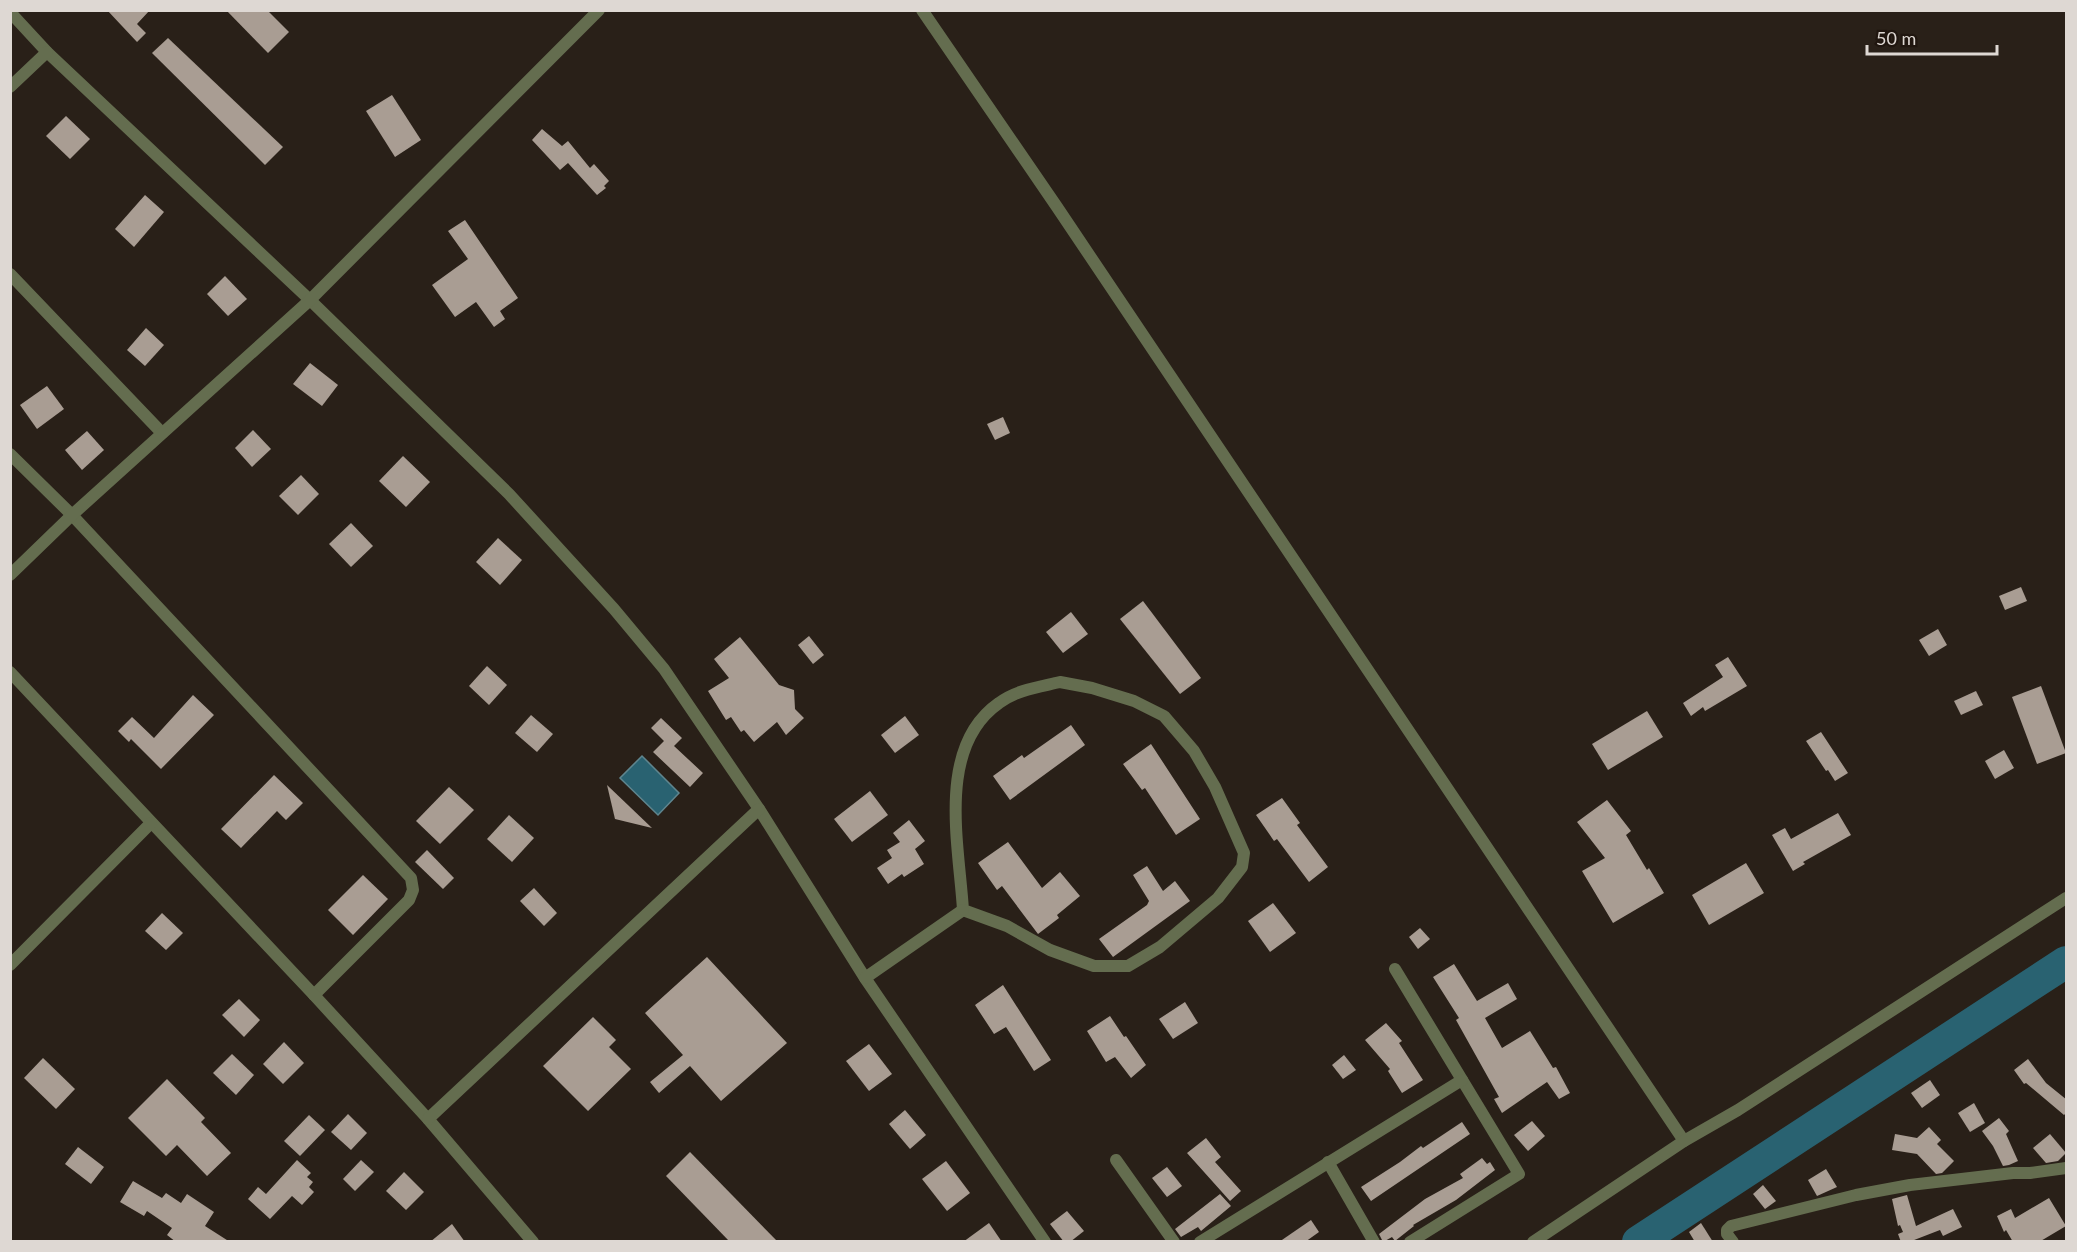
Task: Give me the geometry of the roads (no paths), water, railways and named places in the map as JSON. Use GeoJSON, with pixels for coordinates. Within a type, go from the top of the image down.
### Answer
{"type":"FeatureCollection","features":[{"type":"Feature","properties":{"kind":"street"},"geometry":{"type":"LineString","coordinates":[[10,575],[72,515],[310,300],[599,10]]}},
{"type":"Feature","properties":{"kind":"street"},"geometry":{"type":"LineString","coordinates":[[922,10],[1057,207],[1684,1141]]}},
{"type":"Feature","properties":{"kind":"street"},"geometry":{"type":"LineString","coordinates":[[10,12],[47,52],[310,300],[509,494],[614,609],[664,669],[759,809],[865,978],[1044,1242]]}},
{"type":"Feature","properties":{"kind":"street"},"geometry":{"type":"LineString","coordinates":[[10,87],[47,52]]}},
{"type":"Feature","properties":{"kind":"street"},"geometry":{"type":"LineString","coordinates":[[10,274],[162,433]]}},
{"type":"Feature","properties":{"kind":"street"},"geometry":{"type":"LineString","coordinates":[[10,454],[72,515],[411,878],[413,890],[409,900],[315,994]]}},
{"type":"Feature","properties":{"kind":"street"},"geometry":{"type":"LineString","coordinates":[[10,672],[315,994],[428,1119],[533,1242]]}},
{"type":"Feature","properties":{"kind":"street"},"geometry":{"type":"LineString","coordinates":[[1060,682],[1092,688],[1134,701],[1164,716],[1194,751],[1215,787],[1244,853],[1242,867],[1218,898],[1160,947],[1128,966],[1094,966],[1050,950],[1007,926],[963,910],[959,872],[957,799],[958,769],[966,743],[978,721],[1000,702],[1027,689],[1060,682]]}},
{"type":"Feature","properties":{"kind":"street"},"geometry":{"type":"LineString","coordinates":[[428,1119],[759,809]]}},
{"type":"Feature","properties":{"kind":"street"},"geometry":{"type":"LineString","coordinates":[[10,965],[151,823]]}},
{"type":"Feature","properties":{"kind":"street"},"geometry":{"type":"LineString","coordinates":[[1533,1242],[1684,1141],[1738,1110],[2067,898]]}},
{"type":"Feature","properties":{"kind":"street"},"geometry":{"type":"LineString","coordinates":[[865,978],[963,910]]}},
{"type":"Feature","properties":{"kind":"street"},"geometry":{"type":"LineString","coordinates":[[1395,969],[1519,1174],[1410,1242]]}},
{"type":"Feature","properties":{"kind":"street"},"geometry":{"type":"LineString","coordinates":[[1200,1242],[1462,1080]]}},
{"type":"Feature","properties":{"kind":"street"},"geometry":{"type":"LineString","coordinates":[[1116,1160],[1173,1242]]}},
{"type":"Feature","properties":{"kind":"street"},"geometry":{"type":"LineString","coordinates":[[1328,1162],[1374,1242]]}},
{"type":"Feature","properties":{"kind":"street"},"geometry":{"type":"LineString","coordinates":[[1733,1242],[1727,1234],[1731,1226],[1856,1195],[1910,1185],[2067,1168]]}},
{"type":"Feature","properties":{"kind":"water"},"geometry":{"type":"Polygon","coordinates":[[[642,756],[679,793],[658,815],[620,778],[642,756]]]}},
{"type":"Feature","properties":{"kind":"waterway"},"geometry":{"type":"LineString","coordinates":[[1638,1242],[2066,962]]}}]}
